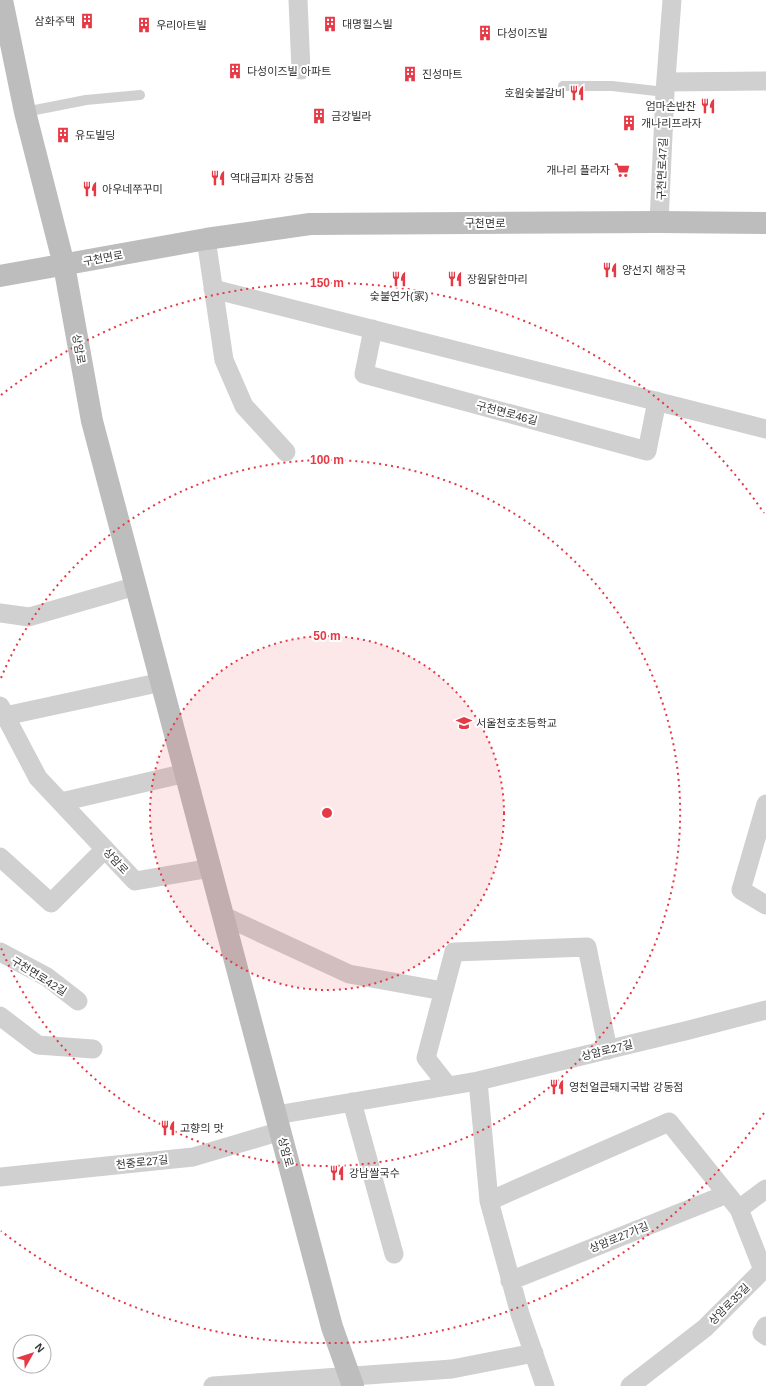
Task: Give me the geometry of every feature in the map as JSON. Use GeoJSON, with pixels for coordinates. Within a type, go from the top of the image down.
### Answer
{"type":"FeatureCollection","features":[{"type":"Feature","properties":{"kind":"street"},"geometry":{"type":"LineString","coordinates":[[298,0],[300,70]]}},
{"type":"Feature","properties":{"kind":"street","name":"구천면로47길"},"geometry":{"type":"LineString","coordinates":[[659,222],[672,0]]}},
{"type":"Feature","properties":{"kind":"street","name":"상암로"},"geometry":{"type":"LineString","coordinates":[[2,8],[25,112],[64,264],[92,421],[212,868],[332,1327],[352,1381]]}},
{"type":"Feature","properties":{"kind":"street"},"geometry":{"type":"LineString","coordinates":[[666,87],[766,81]]}},
{"type":"Feature","properties":{"kind":"street","name":"구천면로"},"geometry":{"type":"LineString","coordinates":[[0,276],[206,239],[310,224],[659,222],[766,223]]}},
{"type":"Feature","properties":{"kind":"street"},"geometry":{"type":"LineString","coordinates":[[206,239],[224,360],[244,406],[286,452]]}},
{"type":"Feature","properties":{"kind":"street"},"geometry":{"type":"LineString","coordinates":[[213,289],[766,429]]}},
{"type":"Feature","properties":{"kind":"street","name":"구천면로46길"},"geometry":{"type":"LineString","coordinates":[[373,329],[364,374],[646,451],[657,402]]}},
{"type":"Feature","properties":{"kind":"street"},"geometry":{"type":"LineString","coordinates":[[0,613],[29,617],[136,586]]}},
{"type":"Feature","properties":{"kind":"street","name":"상암로"},"geometry":{"type":"LineString","coordinates":[[162,682],[3,711],[38,778],[135,880],[212,868]]}},
{"type":"Feature","properties":{"kind":"street"},"geometry":{"type":"LineString","coordinates":[[61,802],[186,773]]}},
{"type":"Feature","properties":{"kind":"street"},"geometry":{"type":"LineString","coordinates":[[766,804],[741,890],[766,905]]}},
{"type":"Feature","properties":{"kind":"street"},"geometry":{"type":"LineString","coordinates":[[0,857],[52,903],[105,848]]}},
{"type":"Feature","properties":{"kind":"street"},"geometry":{"type":"LineString","coordinates":[[224,916],[349,974],[443,991]]}},
{"type":"Feature","properties":{"kind":"street"},"geometry":{"type":"LineString","coordinates":[[448,1086],[426,1058],[454,952],[587,947],[608,1050]]}},
{"type":"Feature","properties":{"kind":"street","name":"구천면로42길"},"geometry":{"type":"LineString","coordinates":[[0,952],[47,977],[78,1001]]}},
{"type":"Feature","properties":{"kind":"street","name":"상암로27길"},"geometry":{"type":"LineString","coordinates":[[278,1123],[352,1102],[478,1081],[766,1010]]}},
{"type":"Feature","properties":{"kind":"street"},"geometry":{"type":"LineString","coordinates":[[0,1016],[38,1045],[93,1049]]}},
{"type":"Feature","properties":{"kind":"street"},"geometry":{"type":"LineString","coordinates":[[478,1081],[489,1201],[520,1314],[546,1386]]}},
{"type":"Feature","properties":{"kind":"street"},"geometry":{"type":"LineString","coordinates":[[352,1102],[394,1254]]}},
{"type":"Feature","properties":{"kind":"street","name":"상암로35길"},"geometry":{"type":"LineString","coordinates":[[489,1201],[669,1122],[739,1209],[763,1270],[705,1328],[630,1386]]}},
{"type":"Feature","properties":{"kind":"street","name":"천중로27길"},"geometry":{"type":"LineString","coordinates":[[0,1177],[193,1157],[278,1123]]}},
{"type":"Feature","properties":{"kind":"street"},"geometry":{"type":"LineString","coordinates":[[739,1209],[766,1189]]}},
{"type":"Feature","properties":{"kind":"street","name":"상암로27가길"},"geometry":{"type":"LineString","coordinates":[[510,1281],[727,1194]]}},
{"type":"Feature","properties":{"kind":"street"},"geometry":{"type":"LineString","coordinates":[[766,1326],[762,1333],[766,1336]]}},
{"type":"Feature","properties":{"kind":"street"},"geometry":{"type":"LineString","coordinates":[[213,1386],[352,1381],[452,1369],[534,1353]]}},
{"type":"Feature","properties":{"kind":"lane"},"geometry":{"type":"LineString","coordinates":[[563,86],[666,87]]}},
{"type":"Feature","properties":{"kind":"lane"},"geometry":{"type":"LineString","coordinates":[[25,112],[86,100],[140,95]]}},
{"type":"Feature","properties":{"kind":"place","name":"삼화주택"},"geometry":{"type":"Point","coordinates":[87,21]}},
{"type":"Feature","properties":{"kind":"place","name":"대명힐스빌"},"geometry":{"type":"Point","coordinates":[330,24]}},
{"type":"Feature","properties":{"kind":"place","name":"우리아트빌"},"geometry":{"type":"Point","coordinates":[144,25]}},
{"type":"Feature","properties":{"kind":"place","name":"다성이즈빌"},"geometry":{"type":"Point","coordinates":[485,33]}},
{"type":"Feature","properties":{"kind":"place","name":"다성이즈빌 아파트"},"geometry":{"type":"Point","coordinates":[235,71]}},
{"type":"Feature","properties":{"kind":"place","name":"진성마트"},"geometry":{"type":"Point","coordinates":[410,74]}},
{"type":"Feature","properties":{"kind":"place","name":"호원숯불갈비"},"geometry":{"type":"Point","coordinates":[577,93]}},
{"type":"Feature","properties":{"kind":"place","name":"엄마손반찬"},"geometry":{"type":"Point","coordinates":[708,106]}},
{"type":"Feature","properties":{"kind":"place","name":"금강빌라"},"geometry":{"type":"Point","coordinates":[319,116]}},
{"type":"Feature","properties":{"kind":"place","name":"개나리프라자"},"geometry":{"type":"Point","coordinates":[629,123]}},
{"type":"Feature","properties":{"kind":"place","name":"유도빌딩"},"geometry":{"type":"Point","coordinates":[63,135]}},
{"type":"Feature","properties":{"kind":"place","name":"개나리 플라자"},"geometry":{"type":"Point","coordinates":[622,170]}},
{"type":"Feature","properties":{"kind":"place","name":"역대급피자 강동점"},"geometry":{"type":"Point","coordinates":[218,178]}},
{"type":"Feature","properties":{"kind":"place","name":"아우네쭈꾸미"},"geometry":{"type":"Point","coordinates":[90,189]}},
{"type":"Feature","properties":{"kind":"place","name":"양선지 해장국"},"geometry":{"type":"Point","coordinates":[610,270]}},
{"type":"Feature","properties":{"kind":"place","name":"숯불연가(家)"},"geometry":{"type":"Point","coordinates":[399,279]}},
{"type":"Feature","properties":{"kind":"place","name":"장원닭한마리"},"geometry":{"type":"Point","coordinates":[455,279]}},
{"type":"Feature","properties":{"kind":"place","name":"서울천호초등학교"},"geometry":{"type":"Point","coordinates":[464,723]}},
{"type":"Feature","properties":{"kind":"place","name":"영천얼큰돼지국밥 강동점"},"geometry":{"type":"Point","coordinates":[557,1087]}},
{"type":"Feature","properties":{"kind":"place","name":"고향의 맛"},"geometry":{"type":"Point","coordinates":[168,1128]}},
{"type":"Feature","properties":{"kind":"place","name":"강남쌀국수"},"geometry":{"type":"Point","coordinates":[337,1173]}}]}
